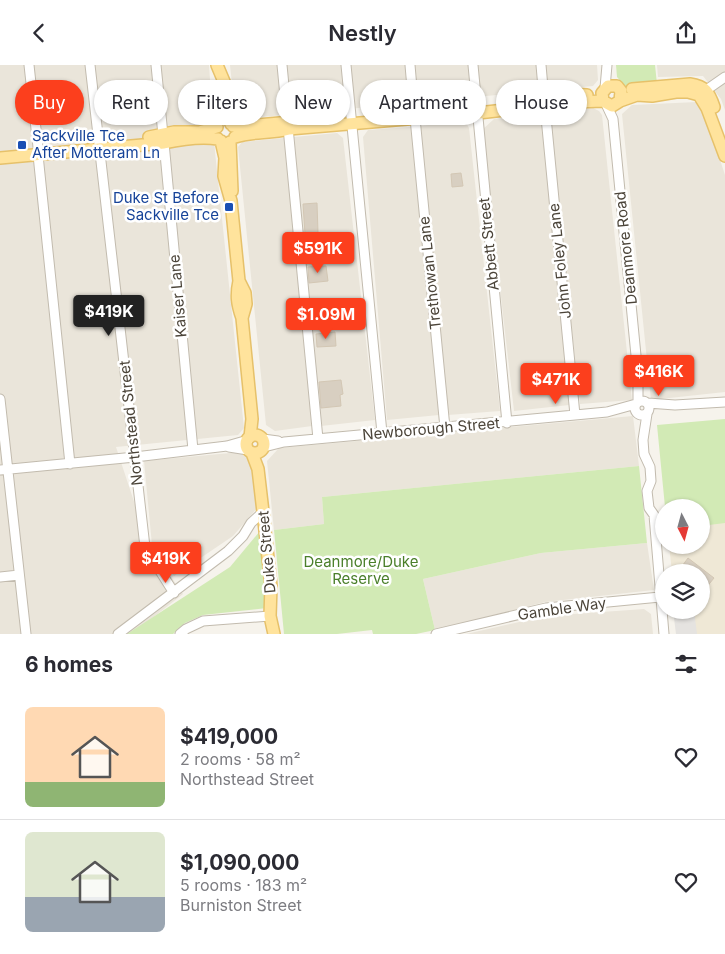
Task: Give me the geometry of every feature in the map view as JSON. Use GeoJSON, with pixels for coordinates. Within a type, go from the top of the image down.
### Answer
{"type":"FeatureCollection","features":[{"type":"Feature","properties":{"kind":"main road","name":"Duke Street"},"geometry":{"type":"LineString","coordinates":[[217,65],[216,76],[226,133],[224,176],[231,201],[239,281],[245,293],[246,304],[242,318],[271,586],[270,616],[274,634]]}},
{"type":"Feature","properties":{"kind":"main road"},"geometry":{"type":"LineString","coordinates":[[587,99],[634,89],[698,85],[703,93],[725,156]]}},
{"type":"Feature","properties":{"kind":"main road"},"geometry":{"type":"LineString","coordinates":[[619,102],[637,95],[652,96],[676,92],[703,93],[712,100],[725,137]]}},
{"type":"Feature","properties":{"kind":"main road"},"geometry":{"type":"LineString","coordinates":[[609,93],[622,95],[619,102]]}},
{"type":"Feature","properties":{"kind":"main road"},"geometry":{"type":"LineString","coordinates":[[0,158],[38,151],[163,139],[197,138],[226,133],[269,133],[288,126],[360,119]]}},
{"type":"Feature","properties":{"kind":"main road"},"geometry":{"type":"LineString","coordinates":[[0,151],[38,151]]}},
{"type":"Feature","properties":{"kind":"street"},"geometry":{"type":"LineString","coordinates":[[29,65],[70,463]]}},
{"type":"Feature","properties":{"kind":"street","name":"Northstead Street"},"geometry":{"type":"LineString","coordinates":[[90,65],[146,547],[174,593]]}},
{"type":"Feature","properties":{"kind":"street","name":"Kaiser Lane"},"geometry":{"type":"LineString","coordinates":[[156,65],[193,450]]}},
{"type":"Feature","properties":{"kind":"street"},"geometry":{"type":"LineString","coordinates":[[282,65],[318,439]]}},
{"type":"Feature","properties":{"kind":"street"},"geometry":{"type":"LineString","coordinates":[[346,65],[382,433]]}},
{"type":"Feature","properties":{"kind":"street","name":"Trethowan Lane"},"geometry":{"type":"LineString","coordinates":[[410,65],[412,80]]}},
{"type":"Feature","properties":{"kind":"street","name":"Abbett Street"},"geometry":{"type":"LineString","coordinates":[[473,65],[474,80]]}},
{"type":"Feature","properties":{"kind":"street","name":"John Foley Lane"},"geometry":{"type":"LineString","coordinates":[[541,65],[542,80]]}},
{"type":"Feature","properties":{"kind":"street"},"geometry":{"type":"LineString","coordinates":[[608,67],[609,93]]}},
{"type":"Feature","properties":{"kind":"street"},"geometry":{"type":"LineString","coordinates":[[703,93],[725,77]]}},
{"type":"Feature","properties":{"kind":"street","name":"Deanmore Road"},"geometry":{"type":"LineString","coordinates":[[609,93],[642,408]]}},
{"type":"Feature","properties":{"kind":"street","name":"Deanmore Road"},"geometry":{"type":"LineString","coordinates":[[613,119],[619,102]]}},
{"type":"Feature","properties":{"kind":"street","name":"Trethowan Lane"},"geometry":{"type":"LineString","coordinates":[[416,125],[445,428]]}},
{"type":"Feature","properties":{"kind":"street","name":"Abbett Street"},"geometry":{"type":"LineString","coordinates":[[479,125],[507,423]]}},
{"type":"Feature","properties":{"kind":"street","name":"John Foley Lane"},"geometry":{"type":"LineString","coordinates":[[546,125],[575,415]]}},
{"type":"Feature","properties":{"kind":"street"},"geometry":{"type":"LineString","coordinates":[[0,399],[4,470],[20,575],[26,634]]}},
{"type":"Feature","properties":{"kind":"street","name":"Newborough Street"},"geometry":{"type":"LineString","coordinates":[[4,470],[227,446],[507,423],[607,411],[725,402]]}},
{"type":"Feature","properties":{"kind":"street"},"geometry":{"type":"LineString","coordinates":[[642,408],[644,458],[650,467],[651,481],[647,491],[649,508],[654,515],[658,564]]}},
{"type":"Feature","properties":{"kind":"street"},"geometry":{"type":"LineString","coordinates":[[118,634],[228,551],[243,536],[251,523],[263,512]]}},
{"type":"Feature","properties":{"kind":"street"},"geometry":{"type":"LineString","coordinates":[[0,577],[20,575]]}},
{"type":"Feature","properties":{"kind":"street","name":"Gamble Way"},"geometry":{"type":"LineString","coordinates":[[436,634],[546,609],[655,598]]}},
{"type":"Feature","properties":{"kind":"street"},"geometry":{"type":"LineString","coordinates":[[180,634],[203,621],[270,616]]}},
{"type":"Feature","properties":{"kind":"street"},"geometry":{"type":"LineString","coordinates":[[662,619],[664,634]]}},
{"type":"Feature","properties":{"kind":"shaded area"},"geometry":{"type":"Polygon","coordinates":[[[0,65],[209,65],[210,80],[178,80],[178,125],[213,125],[244,428],[238,435],[116,447],[148,544],[183,594],[132,634],[0,634],[0,65]]]}},
{"type":"Feature","properties":{"kind":"shaded area"},"geometry":{"type":"Polygon","coordinates":[[[230,65],[597,65],[598,80],[593,86],[587,87],[587,80],[496,80],[496,95],[486,96],[486,80],[360,80],[360,108],[350,109],[350,80],[276,80],[276,116],[266,117],[266,80],[232,80],[230,65]]]}},
{"type":"Feature","properties":{"kind":"shaded area"},"geometry":{"type":"Polygon","coordinates":[[[657,65],[725,65],[725,110],[721,99],[703,76],[658,77],[657,65]]]}},
{"type":"Feature","properties":{"kind":"shaded area"},"geometry":{"type":"Polygon","coordinates":[[[697,102],[704,111],[725,175],[725,392],[651,400],[622,114],[632,105],[697,102]]]}},
{"type":"Feature","properties":{"kind":"shaded area"},"geometry":{"type":"Polygon","coordinates":[[[593,108],[602,115],[632,400],[580,404],[549,125],[587,125],[587,109],[593,108]]]}},
{"type":"Feature","properties":{"kind":"shaded area"},"geometry":{"type":"Polygon","coordinates":[[[496,119],[496,125],[543,125],[569,405],[514,411],[482,130],[496,119]]]}},
{"type":"Feature","properties":{"kind":"shaded area"},"geometry":{"type":"Polygon","coordinates":[[[467,125],[469,128],[500,411],[448,415],[419,126],[467,125]]]}},
{"type":"Feature","properties":{"kind":"shaded area"},"geometry":{"type":"Polygon","coordinates":[[[411,127],[439,415],[387,420],[363,137],[368,130],[411,127]]]}},
{"type":"Feature","properties":{"kind":"shaded area"},"geometry":{"type":"Polygon","coordinates":[[[337,133],[343,138],[375,420],[321,426],[294,137],[337,133]]]}},
{"type":"Feature","properties":{"kind":"shaded area"},"geometry":{"type":"Polygon","coordinates":[[[284,138],[287,141],[312,426],[275,431],[266,425],[238,147],[242,142],[284,138]]]}},
{"type":"Feature","properties":{"kind":"shaded area"},"geometry":{"type":"Polygon","coordinates":[[[633,416],[639,466],[322,497],[324,524],[274,530],[267,461],[279,448],[633,416]]]}},
{"type":"Feature","properties":{"kind":"shaded area"},"geometry":{"type":"Polygon","coordinates":[[[725,419],[725,634],[678,634],[676,619],[710,619],[710,564],[671,564],[670,554],[710,554],[710,499],[703,499],[725,419]]]}},
{"type":"Feature","properties":{"kind":"shaded area"},"geometry":{"type":"Polygon","coordinates":[[[241,452],[256,462],[259,506],[233,536],[174,576],[152,545],[144,461],[241,452]]]}},
{"type":"Feature","properties":{"kind":"shaded area"},"geometry":{"type":"Polygon","coordinates":[[[647,543],[654,590],[545,602],[435,630],[423,579],[541,553],[647,543]]]}},
{"type":"Feature","properties":{"kind":"shaded area"},"geometry":{"type":"Polygon","coordinates":[[[644,609],[651,614],[653,634],[466,634],[546,616],[644,609]]]}},
{"type":"Feature","properties":{"kind":"shaded area"},"geometry":{"type":"Polygon","coordinates":[[[674,619],[695,619],[697,634],[676,634],[674,619]]]}},
{"type":"Feature","properties":{"kind":"green space"},"geometry":{"type":"Polygon","coordinates":[[[616,65],[655,65],[657,84],[625,86],[617,77],[616,65]]]}},
{"type":"Feature","properties":{"kind":"green space"},"geometry":{"type":"Polygon","coordinates":[[[725,419],[725,523],[710,525],[710,499],[664,499],[657,425],[725,419]]]}},
{"type":"Feature","properties":{"kind":"green space","name":"Deanmore/Duke Reserve"},"geometry":{"type":"Polygon","coordinates":[[[639,466],[647,543],[541,553],[423,579],[435,630],[416,634],[373,634],[372,630],[337,634],[284,634],[274,530],[324,524],[322,497],[639,466]]]}},
{"type":"Feature","properties":{"kind":"green space"},"geometry":{"type":"Polygon","coordinates":[[[260,531],[267,608],[203,615],[185,623],[173,634],[127,634],[230,567],[260,531]]]}},
{"type":"Feature","properties":{"kind":"building"},"geometry":{"type":"Polygon","coordinates":[[[461,173],[463,186],[452,187],[451,174],[461,173]]]}},
{"type":"Feature","properties":{"kind":"building"},"geometry":{"type":"Polygon","coordinates":[[[317,203],[318,233],[305,234],[303,204],[317,203]]]}},
{"type":"Feature","properties":{"kind":"building"},"geometry":{"type":"Polygon","coordinates":[[[326,266],[328,281],[309,283],[308,267],[326,266]]]}},
{"type":"Feature","properties":{"kind":"building"},"geometry":{"type":"Polygon","coordinates":[[[335,332],[336,346],[317,347],[316,334],[335,332]]]}},
{"type":"Feature","properties":{"kind":"building"},"geometry":{"type":"Polygon","coordinates":[[[341,380],[343,394],[340,395],[341,406],[321,408],[319,382],[341,380]]]}},
{"type":"Feature","properties":{"kind":"building"},"geometry":{"type":"Polygon","coordinates":[[[688,558],[696,564],[684,564],[688,558]]]}},
{"type":"Feature","properties":{"kind":"building"},"geometry":{"type":"Polygon","coordinates":[[[710,575],[714,578],[710,583],[710,575]]]}},
{"type":"Feature","properties":{"kind":"place","name":"Sackville Tce After Motteram Ln"},"geometry":{"type":"Point","coordinates":[22,145]}},
{"type":"Feature","properties":{"kind":"place","name":"Duke St Before Sackville Tce"},"geometry":{"type":"Point","coordinates":[229,207]}}]}
